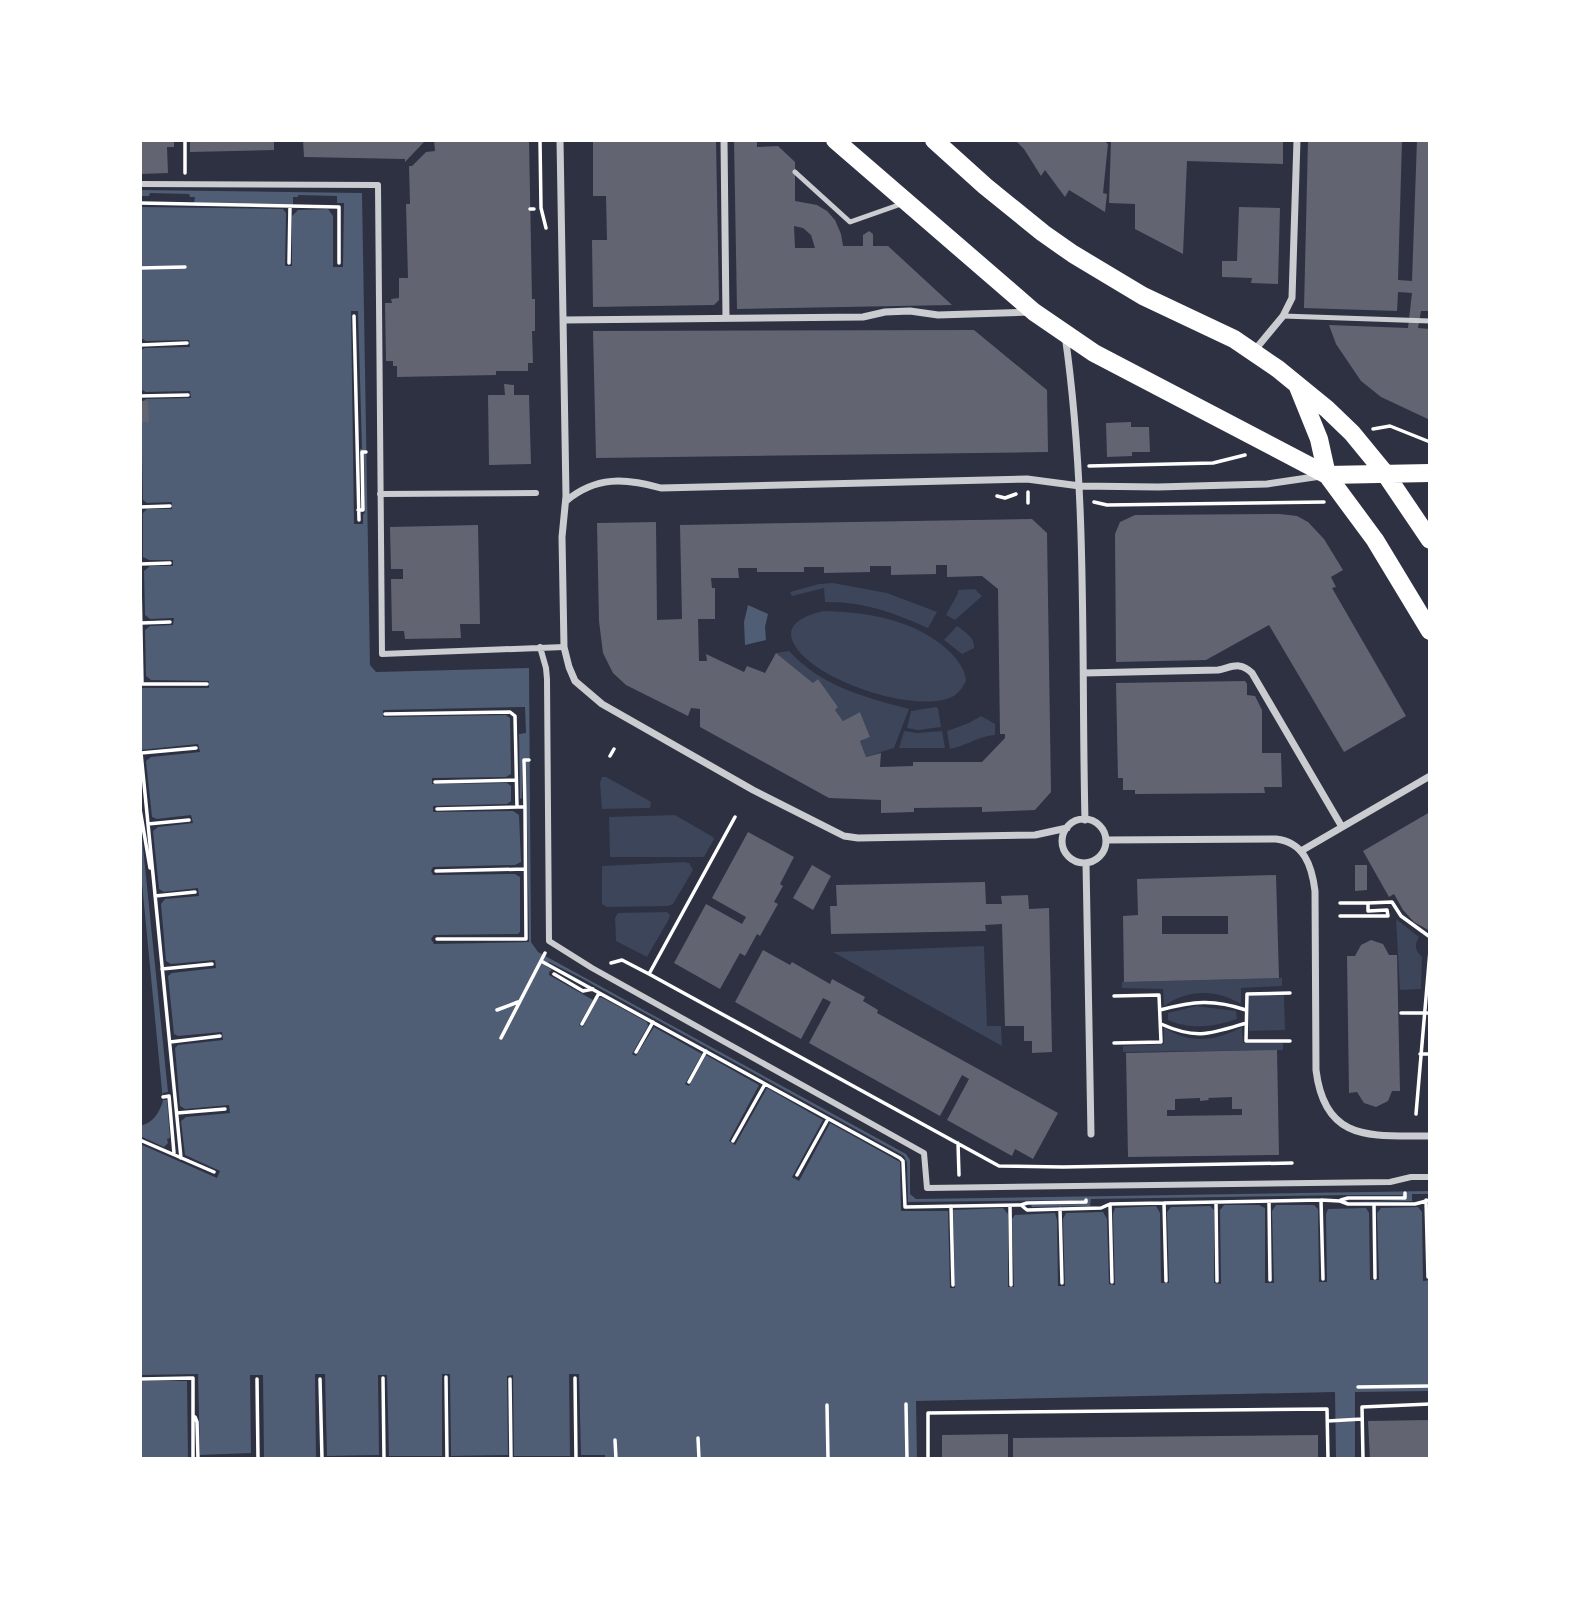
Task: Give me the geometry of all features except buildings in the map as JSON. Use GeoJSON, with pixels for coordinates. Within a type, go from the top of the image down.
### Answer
{"type":"FeatureCollection","features":[{"type":"Feature","properties":{"kind":"main road"},"geometry":{"type":"LineString","coordinates":[[835,140],[1034,312],[1065,334],[1094,353],[1327,475],[1378,544],[1430,631]]}},
{"type":"Feature","properties":{"kind":"main road"},"geometry":{"type":"LineString","coordinates":[[934,140],[1004,201],[1073,254],[1143,296],[1254,351],[1327,409],[1384,472],[1430,540]]}},
{"type":"Feature","properties":{"kind":"main road"},"geometry":{"type":"LineString","coordinates":[[1298,387],[1319,439],[1327,475]]}},
{"type":"Feature","properties":{"kind":"main road"},"geometry":{"type":"LineString","coordinates":[[1327,475],[1430,473]]}},
{"type":"Feature","properties":{"kind":"street"},"geometry":{"type":"LineString","coordinates":[[560,140],[566,501],[562,537],[564,647],[575,681],[602,704],[753,790],[844,836],[1035,835],[1067,828],[1085,820],[1102,828],[1106,841],[1098,858],[1086,863],[1072,860],[1067,855],[1063,842],[1067,828]]}},
{"type":"Feature","properties":{"kind":"street"},"geometry":{"type":"LineString","coordinates":[[724,140],[726,318]]}},
{"type":"Feature","properties":{"kind":"street"},"geometry":{"type":"LineString","coordinates":[[1254,351],[1283,316],[1292,298],[1297,140]]}},
{"type":"Feature","properties":{"kind":"street"},"geometry":{"type":"LineString","coordinates":[[140,184],[378,185],[382,654],[564,647]]}},
{"type":"Feature","properties":{"kind":"street"},"geometry":{"type":"LineString","coordinates":[[564,320],[863,317],[885,312],[910,311],[938,315],[1034,312]]}},
{"type":"Feature","properties":{"kind":"street"},"geometry":{"type":"LineString","coordinates":[[1065,334],[1074,399],[1080,486],[1085,820]]}},
{"type":"Feature","properties":{"kind":"street"},"geometry":{"type":"LineString","coordinates":[[566,501],[589,485],[620,481],[638,481],[661,488],[1027,479],[1080,486],[1158,487],[1267,484],[1327,475]]}},
{"type":"Feature","properties":{"kind":"street"},"geometry":{"type":"LineString","coordinates":[[380,494],[536,493]]}},
{"type":"Feature","properties":{"kind":"street"},"geometry":{"type":"LineString","coordinates":[[540,647],[547,679],[549,941],[592,968],[924,1153],[927,1188],[1390,1182],[1411,1177],[1430,1177]]}},
{"type":"Feature","properties":{"kind":"street"},"geometry":{"type":"LineString","coordinates":[[1084,673],[1218,670],[1235,665],[1244,667],[1252,673],[1342,827]]}},
{"type":"Feature","properties":{"kind":"street"},"geometry":{"type":"LineString","coordinates":[[1301,851],[1430,776]]}},
{"type":"Feature","properties":{"kind":"street"},"geometry":{"type":"LineString","coordinates":[[1106,841],[1276,839],[1290,842],[1301,851],[1310,865],[1315,891],[1316,1070],[1317,1084],[1324,1101],[1339,1122],[1356,1132],[1379,1136],[1430,1136]]}},
{"type":"Feature","properties":{"kind":"street"},"geometry":{"type":"LineString","coordinates":[[1086,863],[1091,1134]]}},
{"type":"Feature","properties":{"kind":"lane"},"geometry":{"type":"LineString","coordinates":[[795,172],[850,222],[907,202]]}},
{"type":"Feature","properties":{"kind":"lane"},"geometry":{"type":"LineString","coordinates":[[1283,316],[1430,321]]}},
{"type":"Feature","properties":{"kind":"path"},"geometry":{"type":"LineString","coordinates":[[185,140],[185,159]]}},
{"type":"Feature","properties":{"kind":"path"},"geometry":{"type":"LineString","coordinates":[[140,203],[339,207],[339,263]]}},
{"type":"Feature","properties":{"kind":"path"},"geometry":{"type":"LineString","coordinates":[[289,263],[290,206]]}},
{"type":"Feature","properties":{"kind":"path"},"geometry":{"type":"LineString","coordinates":[[140,268],[186,267]]}},
{"type":"Feature","properties":{"kind":"path"},"geometry":{"type":"LineString","coordinates":[[354,316],[361,509]]}},
{"type":"Feature","properties":{"kind":"path"},"geometry":{"type":"LineString","coordinates":[[140,345],[187,343]]}},
{"type":"Feature","properties":{"kind":"path"},"geometry":{"type":"LineString","coordinates":[[140,396],[188,395]]}},
{"type":"Feature","properties":{"kind":"path"},"geometry":{"type":"LineString","coordinates":[[1380,427],[1390,426],[1430,442]]}},
{"type":"Feature","properties":{"kind":"path"},"geometry":{"type":"LineString","coordinates":[[359,520],[364,454]]}},
{"type":"Feature","properties":{"kind":"path"},"geometry":{"type":"LineString","coordinates":[[1089,466],[1200,463]]}},
{"type":"Feature","properties":{"kind":"path"},"geometry":{"type":"LineString","coordinates":[[1028,492],[1028,503]]}},
{"type":"Feature","properties":{"kind":"path"},"geometry":{"type":"LineString","coordinates":[[1107,505],[1348,501]]}},
{"type":"Feature","properties":{"kind":"path"},"geometry":{"type":"LineString","coordinates":[[140,507],[170,506]]}},
{"type":"Feature","properties":{"kind":"path"},"geometry":{"type":"LineString","coordinates":[[140,564],[170,563]]}},
{"type":"Feature","properties":{"kind":"path"},"geometry":{"type":"LineString","coordinates":[[140,583],[142,684],[207,684]]}},
{"type":"Feature","properties":{"kind":"path"},"geometry":{"type":"LineString","coordinates":[[141,623],[170,622]]}},
{"type":"Feature","properties":{"kind":"path"},"geometry":{"type":"LineString","coordinates":[[385,714],[510,712],[515,716],[517,807]]}},
{"type":"Feature","properties":{"kind":"path"},"geometry":{"type":"LineString","coordinates":[[181,1158],[141,753],[196,748]]}},
{"type":"Feature","properties":{"kind":"path"},"geometry":{"type":"LineString","coordinates":[[610,756],[614,749]]}},
{"type":"Feature","properties":{"kind":"path"},"geometry":{"type":"LineString","coordinates":[[437,939],[526,939],[526,762]]}},
{"type":"Feature","properties":{"kind":"path"},"geometry":{"type":"LineString","coordinates":[[435,782],[516,780]]}},
{"type":"Feature","properties":{"kind":"path"},"geometry":{"type":"LineString","coordinates":[[436,809],[524,807]]}},
{"type":"Feature","properties":{"kind":"path"},"geometry":{"type":"LineString","coordinates":[[140,809],[151,865]]}},
{"type":"Feature","properties":{"kind":"path"},"geometry":{"type":"LineString","coordinates":[[649,974],[735,817]]}},
{"type":"Feature","properties":{"kind":"path"},"geometry":{"type":"LineString","coordinates":[[148,824],[189,820]]}},
{"type":"Feature","properties":{"kind":"path"},"geometry":{"type":"LineString","coordinates":[[436,871],[525,869]]}},
{"type":"Feature","properties":{"kind":"path"},"geometry":{"type":"LineString","coordinates":[[155,896],[195,892]]}},
{"type":"Feature","properties":{"kind":"path"},"geometry":{"type":"LineString","coordinates":[[1340,903],[1392,902],[1401,916],[1430,937]]}},
{"type":"Feature","properties":{"kind":"path"},"geometry":{"type":"LineString","coordinates":[[1340,916],[1388,916],[1387,911],[1368,911],[1368,903]]}},
{"type":"Feature","properties":{"kind":"path"},"geometry":{"type":"LineString","coordinates":[[1416,1114],[1430,951]]}},
{"type":"Feature","properties":{"kind":"path"},"geometry":{"type":"LineString","coordinates":[[501,1038],[544,955]]}},
{"type":"Feature","properties":{"kind":"path"},"geometry":{"type":"LineString","coordinates":[[609,963],[622,960],[649,974],[999,1166],[1292,1163]]}},
{"type":"Feature","properties":{"kind":"path"},"geometry":{"type":"LineString","coordinates":[[541,961],[903,1161],[905,1207],[1082,1202]]}},
{"type":"Feature","properties":{"kind":"path"},"geometry":{"type":"LineString","coordinates":[[162,969],[212,964]]}},
{"type":"Feature","properties":{"kind":"path"},"geometry":{"type":"LineString","coordinates":[[554,974],[583,991],[593,989]]}},
{"type":"Feature","properties":{"kind":"path"},"geometry":{"type":"LineString","coordinates":[[582,1024],[599,992]]}},
{"type":"Feature","properties":{"kind":"path"},"geometry":{"type":"LineString","coordinates":[[1290,993],[1247,994],[1246,1041],[1290,1041]]}},
{"type":"Feature","properties":{"kind":"path"},"geometry":{"type":"LineString","coordinates":[[1114,996],[1159,995],[1161,1042],[1114,1043]]}},
{"type":"Feature","properties":{"kind":"path"},"geometry":{"type":"LineString","coordinates":[[1160,1010],[1210,1001],[1247,1010]]}},
{"type":"Feature","properties":{"kind":"path"},"geometry":{"type":"LineString","coordinates":[[497,1010],[520,1002]]}},
{"type":"Feature","properties":{"kind":"path"},"geometry":{"type":"LineString","coordinates":[[1401,1013],[1430,1013]]}},
{"type":"Feature","properties":{"kind":"path"},"geometry":{"type":"LineString","coordinates":[[636,1052],[653,1022]]}},
{"type":"Feature","properties":{"kind":"path"},"geometry":{"type":"LineString","coordinates":[[1160,1024],[1182,1033],[1202,1035],[1247,1023]]}},
{"type":"Feature","properties":{"kind":"path"},"geometry":{"type":"LineString","coordinates":[[170,1042],[220,1037]]}},
{"type":"Feature","properties":{"kind":"path"},"geometry":{"type":"LineString","coordinates":[[689,1082],[706,1051]]}},
{"type":"Feature","properties":{"kind":"path"},"geometry":{"type":"LineString","coordinates":[[1420,1054],[1430,1054]]}},
{"type":"Feature","properties":{"kind":"path"},"geometry":{"type":"LineString","coordinates":[[733,1141],[765,1084]]}},
{"type":"Feature","properties":{"kind":"path"},"geometry":{"type":"LineString","coordinates":[[163,1097],[169,1096],[174,1155]]}},
{"type":"Feature","properties":{"kind":"path"},"geometry":{"type":"LineString","coordinates":[[177,1113],[225,1109]]}},
{"type":"Feature","properties":{"kind":"path"},"geometry":{"type":"LineString","coordinates":[[797,1175],[828,1119]]}},
{"type":"Feature","properties":{"kind":"path"},"geometry":{"type":"LineString","coordinates":[[140,1140],[214,1172]]}},
{"type":"Feature","properties":{"kind":"path"},"geometry":{"type":"LineString","coordinates":[[958,1143],[959,1176]]}},
{"type":"Feature","properties":{"kind":"path"},"geometry":{"type":"LineString","coordinates":[[1021,1205],[1027,1210],[1101,1208],[1110,1204],[1340,1201],[1405,1198],[1405,1191]]}},
{"type":"Feature","properties":{"kind":"path"},"geometry":{"type":"LineString","coordinates":[[1321,1200],[1323,1279]]}},
{"type":"Feature","properties":{"kind":"path"},"geometry":{"type":"LineString","coordinates":[[1340,1201],[1348,1204],[1415,1204],[1428,1200],[1427,1277]]}},
{"type":"Feature","properties":{"kind":"path"},"geometry":{"type":"LineString","coordinates":[[1269,1201],[1270,1280]]}},
{"type":"Feature","properties":{"kind":"path"},"geometry":{"type":"LineString","coordinates":[[1216,1202],[1217,1281]]}},
{"type":"Feature","properties":{"kind":"path"},"geometry":{"type":"LineString","coordinates":[[1164,1203],[1166,1281]]}},
{"type":"Feature","properties":{"kind":"path"},"geometry":{"type":"LineString","coordinates":[[1110,1204],[1112,1282]]}},
{"type":"Feature","properties":{"kind":"path"},"geometry":{"type":"LineString","coordinates":[[1374,1204],[1375,1278]]}},
{"type":"Feature","properties":{"kind":"path"},"geometry":{"type":"LineString","coordinates":[[1010,1205],[1011,1284]]}},
{"type":"Feature","properties":{"kind":"path"},"geometry":{"type":"LineString","coordinates":[[951,1206],[953,1285]]}},
{"type":"Feature","properties":{"kind":"path"},"geometry":{"type":"LineString","coordinates":[[1060,1209],[1062,1283]]}},
{"type":"Feature","properties":{"kind":"path"},"geometry":{"type":"LineString","coordinates":[[446,1377],[447,1459]]}},
{"type":"Feature","properties":{"kind":"path"},"geometry":{"type":"LineString","coordinates":[[140,1379],[193,1378],[195,1459]]}},
{"type":"Feature","properties":{"kind":"path"},"geometry":{"type":"LineString","coordinates":[[383,1378],[384,1459]]}},
{"type":"Feature","properties":{"kind":"path"},"geometry":{"type":"LineString","coordinates":[[575,1378],[576,1459]]}},
{"type":"Feature","properties":{"kind":"path"},"geometry":{"type":"LineString","coordinates":[[257,1379],[258,1459]]}},
{"type":"Feature","properties":{"kind":"path"},"geometry":{"type":"LineString","coordinates":[[320,1379],[322,1459]]}},
{"type":"Feature","properties":{"kind":"path"},"geometry":{"type":"LineString","coordinates":[[510,1379],[511,1459]]}},
{"type":"Feature","properties":{"kind":"path"},"geometry":{"type":"LineString","coordinates":[[1358,1387],[1430,1385]]}},
{"type":"Feature","properties":{"kind":"path"},"geometry":{"type":"LineString","coordinates":[[906,1404],[907,1459]]}},
{"type":"Feature","properties":{"kind":"path"},"geometry":{"type":"LineString","coordinates":[[1363,1459],[1362,1407],[1430,1404]]}},
{"type":"Feature","properties":{"kind":"path"},"geometry":{"type":"LineString","coordinates":[[827,1405],[828,1459]]}},
{"type":"Feature","properties":{"kind":"path"},"geometry":{"type":"LineString","coordinates":[[928,1459],[928,1413],[1327,1409],[1328,1459]]}},
{"type":"Feature","properties":{"kind":"path"},"geometry":{"type":"LineString","coordinates":[[194,1415],[197,1422],[195,1459]]}},
{"type":"Feature","properties":{"kind":"path"},"geometry":{"type":"LineString","coordinates":[[1328,1421],[1362,1419]]}},
{"type":"Feature","properties":{"kind":"path"},"geometry":{"type":"LineString","coordinates":[[698,1438],[699,1459]]}},
{"type":"Feature","properties":{"kind":"path"},"geometry":{"type":"LineString","coordinates":[[615,1440],[615,1459]]}},
{"type":"Feature","properties":{"kind":"path"},"geometry":{"type":"LineString","coordinates":[[590,1459],[603,1459]]}},
{"type":"Feature","properties":{"kind":"shaded area"},"geometry":{"type":"Polygon","coordinates":[[[140,190],[362,193],[370,665],[376,672],[529,668],[531,942],[538,952],[906,1154],[910,1160],[910,1194],[916,1199],[1430,1191],[1430,1391],[1355,1392],[1355,1459],[1336,1459],[1335,1392],[916,1401],[917,1459],[140,1459],[140,1126],[155,1117],[163,1101],[140,863],[140,190]]]}},
{"type":"Feature","properties":{"kind":"shaded area"},"geometry":{"type":"Polygon","coordinates":[[[833,583],[887,593],[937,612],[928,628],[878,609],[825,602],[824,588],[792,596],[790,592],[833,583]]]}},
{"type":"Feature","properties":{"kind":"shaded area"},"geometry":{"type":"Polygon","coordinates":[[[975,589],[982,596],[955,620],[946,615],[958,590],[975,589]]]}},
{"type":"Feature","properties":{"kind":"shaded area"},"geometry":{"type":"Polygon","coordinates":[[[748,605],[768,614],[766,640],[745,645],[744,622],[748,605]]]}},
{"type":"Feature","properties":{"kind":"shaded area"},"geometry":{"type":"Polygon","coordinates":[[[824,611],[858,613],[908,625],[938,642],[951,653],[961,666],[966,681],[952,697],[935,701],[914,701],[890,697],[842,681],[821,670],[805,657],[791,637],[794,625],[799,621],[824,611]]]}},
{"type":"Feature","properties":{"kind":"shaded area"},"geometry":{"type":"Polygon","coordinates":[[[957,626],[969,635],[974,644],[974,648],[962,654],[944,640],[957,626]]]}},
{"type":"Feature","properties":{"kind":"shaded area"},"geometry":{"type":"Polygon","coordinates":[[[789,651],[801,663],[829,682],[860,695],[909,709],[894,748],[866,757],[860,741],[870,737],[860,712],[843,721],[835,710],[838,707],[818,679],[813,683],[776,653],[789,651]]]}},
{"type":"Feature","properties":{"kind":"shaded area"},"geometry":{"type":"Polygon","coordinates":[[[936,707],[941,727],[918,730],[907,728],[911,711],[936,707]]]}},
{"type":"Feature","properties":{"kind":"shaded area"},"geometry":{"type":"Polygon","coordinates":[[[981,716],[995,724],[995,735],[950,749],[947,731],[981,716]]]}},
{"type":"Feature","properties":{"kind":"shaded area"},"geometry":{"type":"Polygon","coordinates":[[[904,731],[942,731],[945,748],[899,748],[904,731]]]}},
{"type":"Feature","properties":{"kind":"shaded area"},"geometry":{"type":"Polygon","coordinates":[[[602,777],[648,800],[651,802],[650,808],[602,809],[602,777]]]}},
{"type":"Feature","properties":{"kind":"shaded area"},"geometry":{"type":"Polygon","coordinates":[[[675,815],[713,837],[704,857],[610,857],[609,817],[675,815]]]}},
{"type":"Feature","properties":{"kind":"shaded area"},"geometry":{"type":"Polygon","coordinates":[[[689,863],[693,870],[673,904],[607,907],[602,904],[602,866],[689,863]]]}},
{"type":"Feature","properties":{"kind":"shaded area"},"geometry":{"type":"Polygon","coordinates":[[[667,912],[669,919],[647,957],[616,941],[615,918],[618,913],[667,912]]]}},
{"type":"Feature","properties":{"kind":"shaded area"},"geometry":{"type":"Polygon","coordinates":[[[1396,919],[1419,937],[1416,948],[1422,957],[1421,989],[1400,990],[1396,919]]]}},
{"type":"Feature","properties":{"kind":"shaded area"},"geometry":{"type":"Polygon","coordinates":[[[984,946],[987,1026],[1001,1026],[1002,1046],[833,952],[984,946]]]}},
{"type":"Feature","properties":{"kind":"shaded area"},"geometry":{"type":"Polygon","coordinates":[[[1282,978],[1282,986],[1241,988],[1241,1004],[1222,996],[1202,993],[1183,996],[1164,1006],[1163,989],[1122,988],[1122,982],[1282,978]]]}},
{"type":"Feature","properties":{"kind":"shaded area"},"geometry":{"type":"Polygon","coordinates":[[[1284,995],[1285,1030],[1249,1031],[1248,996],[1284,995]]]}},
{"type":"Feature","properties":{"kind":"shaded area"},"geometry":{"type":"Polygon","coordinates":[[[1196,1006],[1236,1011],[1237,1019],[1202,1026],[1168,1020],[1168,1013],[1196,1006]]]}},
{"type":"Feature","properties":{"kind":"shaded area"},"geometry":{"type":"Polygon","coordinates":[[[1164,1027],[1184,1037],[1203,1039],[1242,1027],[1243,1043],[1283,1043],[1283,1050],[1123,1052],[1123,1046],[1164,1044],[1164,1027]]]}},
{"type":"Feature","properties":{"kind":"pier"},"geometry":{"type":"Polygon","coordinates":[[[150,193],[189,194],[190,197],[195,197],[194,203],[293,205],[293,197],[298,195],[337,196],[337,203],[344,203],[343,267],[333,267],[333,216],[328,209],[298,210],[292,216],[292,266],[285,266],[286,213],[283,209],[140,209],[140,196],[149,196],[150,193]]]}},
{"type":"Feature","properties":{"kind":"pier"},"geometry":{"type":"Polygon","coordinates":[[[140,290],[141,338],[146,341],[189,340],[190,347],[141,350],[142,390],[190,391],[191,398],[146,399],[141,402],[143,500],[147,503],[172,502],[172,509],[147,509],[143,513],[143,557],[149,560],[173,560],[173,566],[150,566],[144,571],[145,615],[150,619],[174,618],[173,625],[150,626],[145,630],[146,676],[151,680],[209,681],[209,688],[140,688],[140,290]]]}},
{"type":"Feature","properties":{"kind":"pier"},"geometry":{"type":"Polygon","coordinates":[[[351,311],[358,311],[360,455],[364,455],[363,524],[354,524],[351,311]]]}},
{"type":"Feature","properties":{"kind":"pier"},"geometry":{"type":"Polygon","coordinates":[[[525,707],[526,733],[519,734],[520,798],[522,799],[522,763],[526,763],[529,942],[434,944],[431,939],[434,935],[520,932],[520,877],[515,874],[433,875],[431,871],[433,867],[515,865],[521,862],[519,815],[513,811],[433,812],[433,806],[507,804],[511,801],[511,786],[507,783],[432,784],[432,778],[506,777],[511,774],[510,718],[506,715],[383,717],[383,710],[525,707]]]}},
{"type":"Feature","properties":{"kind":"pier"},"geometry":{"type":"Polygon","coordinates":[[[198,744],[200,752],[151,757],[146,761],[152,817],[157,819],[191,815],[193,823],[158,827],[153,831],[159,889],[164,892],[198,888],[199,896],[165,899],[161,904],[166,961],[171,964],[215,960],[216,968],[172,973],[168,976],[174,1034],[178,1036],[222,1032],[223,1040],[178,1045],[175,1048],[180,1106],[185,1109],[229,1105],[230,1113],[186,1117],[181,1121],[185,1155],[220,1171],[217,1178],[140,1144],[140,1136],[164,1147],[170,1138],[167,1100],[163,1100],[163,1093],[168,1092],[140,818],[140,750],[198,744]]]}},
{"type":"Feature","properties":{"kind":"pier"},"geometry":{"type":"Polygon","coordinates":[[[549,962],[904,1156],[907,1162],[908,1202],[1081,1200],[1081,1204],[1031,1205],[1032,1207],[1090,1206],[1091,1199],[1402,1195],[1402,1200],[1351,1202],[1412,1201],[1412,1194],[1430,1194],[1430,1280],[1423,1281],[1422,1212],[1418,1207],[1381,1208],[1377,1213],[1379,1280],[1370,1280],[1369,1213],[1366,1208],[1328,1209],[1327,1282],[1319,1282],[1318,1209],[1314,1205],[1276,1205],[1272,1211],[1274,1283],[1265,1283],[1265,1208],[1259,1205],[1224,1205],[1220,1210],[1221,1284],[1214,1283],[1214,1210],[1210,1206],[1171,1207],[1167,1212],[1169,1283],[1161,1283],[1160,1213],[1156,1206],[1115,1208],[1115,1285],[1109,1284],[1107,1219],[1103,1212],[1066,1213],[1063,1219],[1065,1286],[1058,1286],[1055,1213],[1015,1215],[1012,1219],[1014,1287],[1008,1287],[1008,1214],[1003,1208],[953,1210],[955,1288],[950,1288],[948,1211],[901,1211],[900,1162],[830,1123],[799,1181],[792,1177],[823,1120],[767,1088],[735,1145],[729,1141],[759,1085],[706,1055],[689,1086],[685,1084],[702,1054],[654,1027],[636,1056],[632,1054],[648,1026],[647,1022],[601,997],[583,1027],[579,1025],[593,1000],[549,975],[552,970],[546,966],[549,962]]]}},
{"type":"Feature","properties":{"kind":"pier"},"geometry":{"type":"Polygon","coordinates":[[[198,1374],[200,1455],[251,1453],[250,1375],[263,1375],[264,1457],[316,1457],[315,1374],[325,1374],[327,1456],[379,1455],[378,1375],[387,1375],[389,1456],[442,1456],[442,1374],[450,1374],[451,1456],[508,1455],[507,1376],[513,1375],[514,1456],[570,1456],[569,1374],[579,1374],[581,1455],[605,1455],[605,1459],[188,1459],[187,1381],[140,1381],[140,1375],[198,1374]]]}}]}
